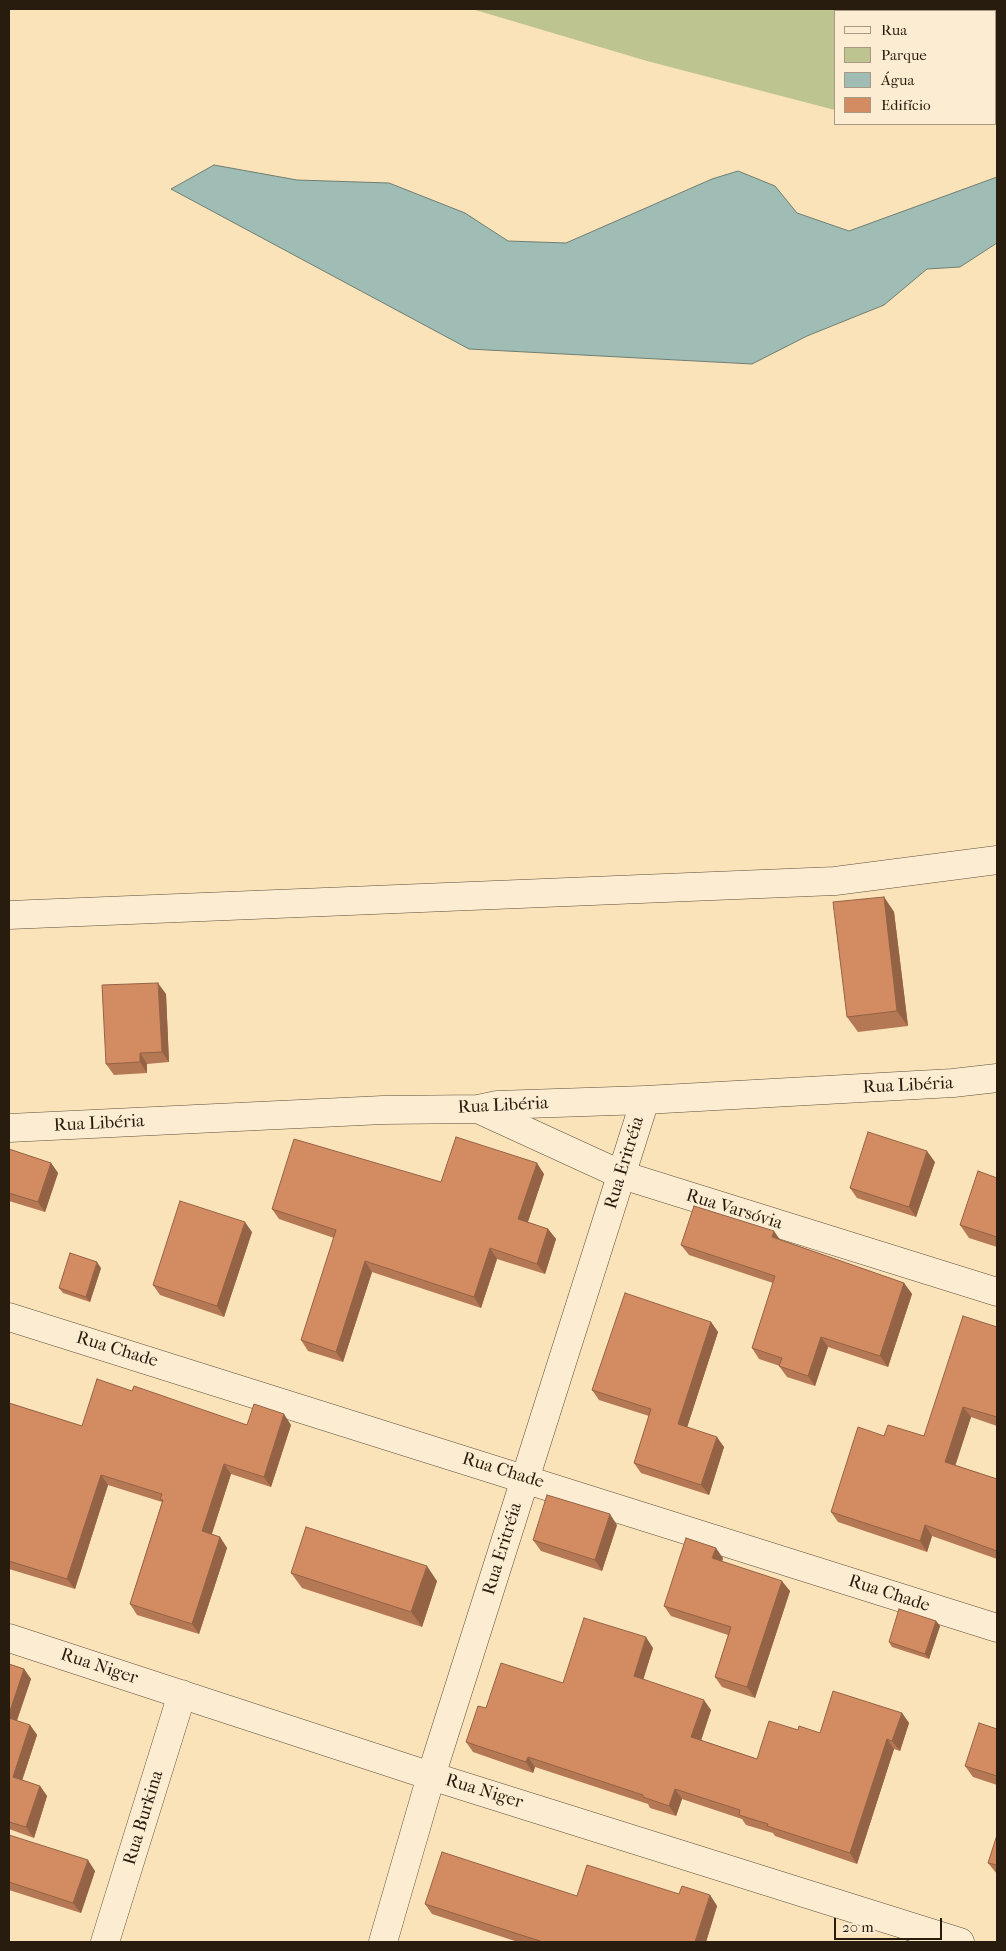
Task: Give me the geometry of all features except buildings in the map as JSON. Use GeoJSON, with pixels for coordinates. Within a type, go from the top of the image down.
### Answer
{"type":"FeatureCollection","features":[{"type":"Feature","properties":{"kind":"street"},"geometry":{"type":"LineString","coordinates":[[9,915],[835,881],[997,860]]}},
{"type":"Feature","properties":{"kind":"street","name":"Rua Libéria"},"geometry":{"type":"LineString","coordinates":[[9,1128],[384,1110],[478,1109],[497,1105],[645,1100],[953,1083],[997,1078]]}},
{"type":"Feature","properties":{"kind":"street","name":"Rua Eritréia"},"geometry":{"type":"LineString","coordinates":[[383,1942],[432,1776],[645,1100]]}},
{"type":"Feature","properties":{"kind":"street","name":"Rua Varsóvia"},"geometry":{"type":"LineString","coordinates":[[478,1109],[622,1175],[997,1292]]}},
{"type":"Feature","properties":{"kind":"street","name":"Rua Chade"},"geometry":{"type":"LineString","coordinates":[[9,1316],[997,1628]]}},
{"type":"Feature","properties":{"kind":"street","name":"Rua Niger"},"geometry":{"type":"LineString","coordinates":[[9,1638],[432,1776],[960,1942]]}},
{"type":"Feature","properties":{"kind":"street","name":"Rua Burkina"},"geometry":{"type":"LineString","coordinates":[[105,1942],[182,1694]]}},
{"type":"Feature","properties":{"kind":"green space"},"geometry":{"type":"Polygon","coordinates":[[[472,9],[997,9],[996,64],[996,10],[834,10],[834,110],[647,61],[472,9]]]}},
{"type":"Feature","properties":{"kind":"water"},"geometry":{"type":"Polygon","coordinates":[[[214,165],[297,180],[389,183],[465,213],[508,241],[566,243],[712,179],[738,171],[775,186],[797,213],[849,231],[997,177],[997,243],[960,267],[927,269],[884,305],[807,336],[752,364],[469,349],[171,189],[214,165]]]}}]}
